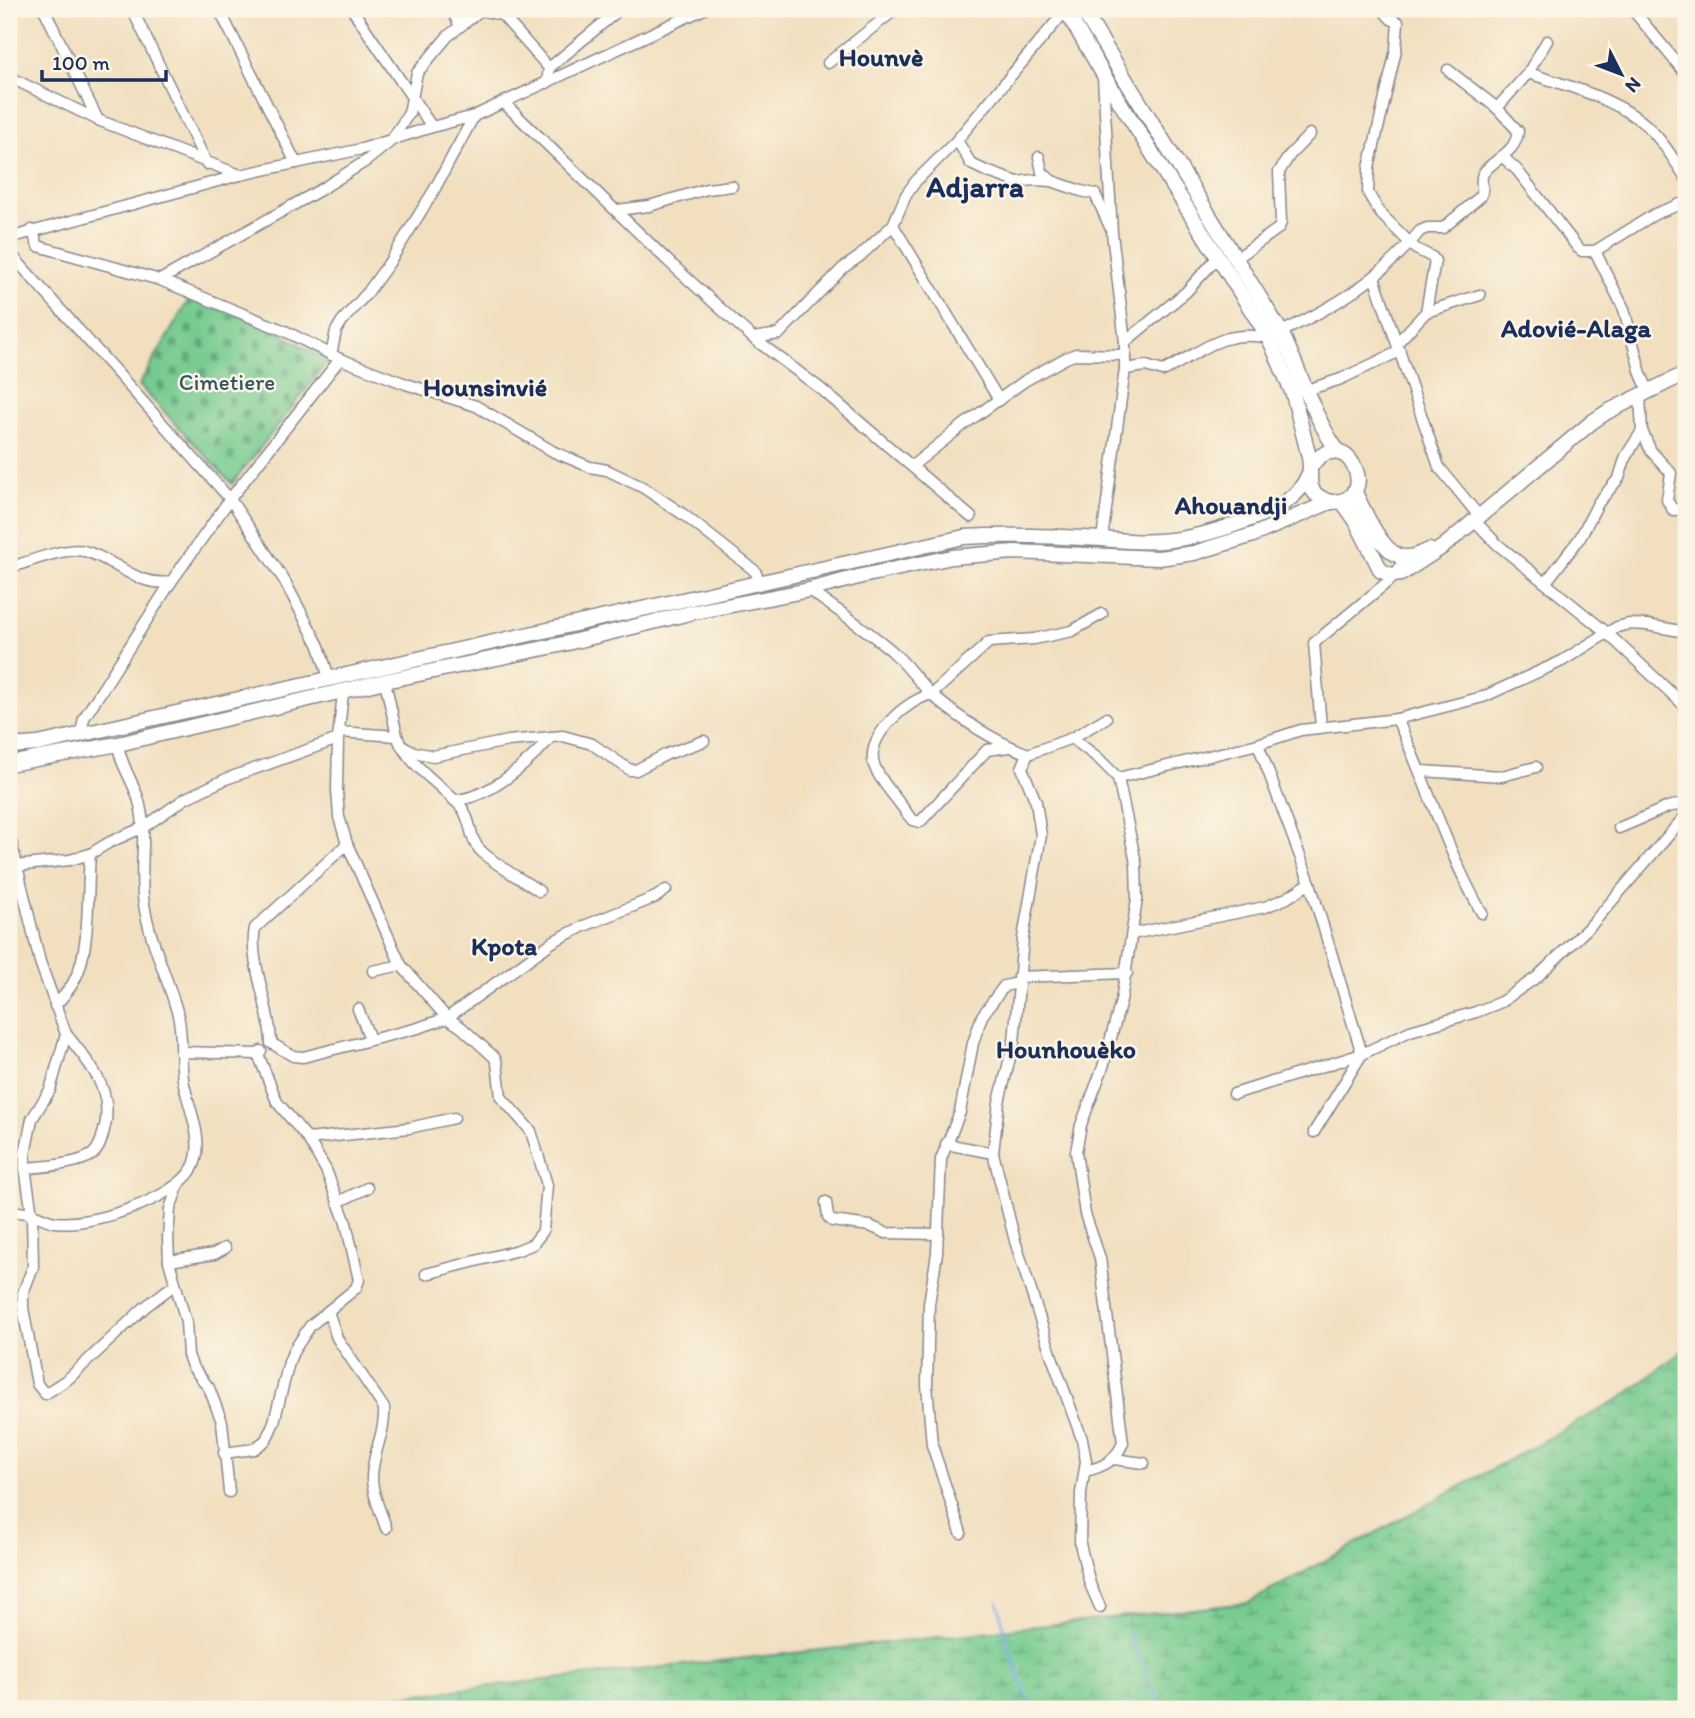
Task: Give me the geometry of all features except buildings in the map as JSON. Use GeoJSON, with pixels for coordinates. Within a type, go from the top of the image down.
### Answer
{"type":"FeatureCollection","features":[{"type":"Feature","properties":{"kind":"main road"},"geometry":{"type":"LineString","coordinates":[[1065,9],[1218,257],[1275,335],[1293,394],[1310,470],[1309,483],[1313,492],[1320,499],[1336,501],[1356,521],[1381,571],[1396,575],[1417,565],[1444,546],[1592,422],[1686,373]]}},
{"type":"Feature","properties":{"kind":"main road"},"geometry":{"type":"LineString","coordinates":[[1082,9],[1237,258],[1275,335],[1307,390],[1321,426],[1339,453]]}},
{"type":"Feature","properties":{"kind":"main road"},"geometry":{"type":"LineString","coordinates":[[9,746],[38,744],[964,537],[1023,535],[1142,542],[1196,537],[1257,516],[1288,501],[1304,485],[1310,470],[1323,455],[1339,453],[1350,458],[1357,468],[1358,480],[1354,491],[1336,501],[1253,535],[1194,553],[1158,558],[1014,552],[952,557],[385,681],[118,744],[9,764]]}},
{"type":"Feature","properties":{"kind":"main road"},"geometry":{"type":"LineString","coordinates":[[1354,491],[1391,553],[1404,557],[1444,546]]}},
{"type":"Feature","properties":{"kind":"street"},"geometry":{"type":"LineString","coordinates":[[44,9],[98,120]]}},
{"type":"Feature","properties":{"kind":"street"},"geometry":{"type":"LineString","coordinates":[[132,9],[207,164]]}},
{"type":"Feature","properties":{"kind":"street"},"geometry":{"type":"LineString","coordinates":[[219,9],[296,163]]}},
{"type":"Feature","properties":{"kind":"street"},"geometry":{"type":"LineString","coordinates":[[352,9],[432,127]]}},
{"type":"Feature","properties":{"kind":"street"},"geometry":{"type":"LineString","coordinates":[[451,9],[460,26]]}},
{"type":"Feature","properties":{"kind":"street"},"geometry":{"type":"LineString","coordinates":[[547,83],[549,68],[620,9]]}},
{"type":"Feature","properties":{"kind":"street"},"geometry":{"type":"LineString","coordinates":[[9,238],[240,175],[391,141],[474,116],[704,9]]}},
{"type":"Feature","properties":{"kind":"street"},"geometry":{"type":"LineString","coordinates":[[828,63],[896,9]]}},
{"type":"Feature","properties":{"kind":"street"},"geometry":{"type":"LineString","coordinates":[[753,338],[779,334],[843,268],[893,225],[906,195],[916,181],[957,139],[1065,9]]}},
{"type":"Feature","properties":{"kind":"street"},"geometry":{"type":"LineString","coordinates":[[1307,390],[1341,379],[1399,347],[1426,312],[1435,261],[1410,243],[1380,212],[1368,193],[1370,168],[1398,31],[1398,22],[1382,9]]}},
{"type":"Feature","properties":{"kind":"street"},"geometry":{"type":"LineString","coordinates":[[1632,9],[1686,75]]}},
{"type":"Feature","properties":{"kind":"street"},"geometry":{"type":"LineString","coordinates":[[160,280],[320,190],[366,161],[391,141],[404,123],[412,101],[417,73],[436,47],[481,10],[502,12],[549,68]]}},
{"type":"Feature","properties":{"kind":"street"},"geometry":{"type":"LineString","coordinates":[[1496,108],[1528,73],[1547,41]]}},
{"type":"Feature","properties":{"kind":"street"},"geometry":{"type":"LineString","coordinates":[[389,62],[402,70],[417,73]]}},
{"type":"Feature","properties":{"kind":"street"},"geometry":{"type":"LineString","coordinates":[[1125,369],[1146,366],[1163,371],[1218,341],[1250,334],[1275,335],[1343,301],[1374,277],[1420,231],[1443,228],[1481,196],[1484,191],[1483,174],[1503,157],[1517,139],[1518,131],[1496,108],[1448,69]]}},
{"type":"Feature","properties":{"kind":"street"},"geometry":{"type":"LineString","coordinates":[[1528,73],[1571,87],[1627,111],[1647,126],[1664,145],[1686,178]]}},
{"type":"Feature","properties":{"kind":"street"},"geometry":{"type":"LineString","coordinates":[[1102,539],[1125,369],[1125,342],[1112,233],[1103,74]]}},
{"type":"Feature","properties":{"kind":"street"},"geometry":{"type":"LineString","coordinates":[[9,77],[98,120],[240,175]]}},
{"type":"Feature","properties":{"kind":"street"},"geometry":{"type":"LineString","coordinates":[[504,103],[668,261],[753,338],[807,379],[971,517]]}},
{"type":"Feature","properties":{"kind":"street"},"geometry":{"type":"LineString","coordinates":[[81,734],[84,718],[171,582],[335,357],[336,331],[389,263],[433,192],[474,116]]}},
{"type":"Feature","properties":{"kind":"street"},"geometry":{"type":"LineString","coordinates":[[1237,258],[1279,228],[1279,172],[1289,156],[1310,134]]}},
{"type":"Feature","properties":{"kind":"street"},"geometry":{"type":"LineString","coordinates":[[957,139],[971,164],[986,172],[1017,182],[1052,181],[1095,194],[1112,233]]}},
{"type":"Feature","properties":{"kind":"street"},"geometry":{"type":"LineString","coordinates":[[1039,157],[1042,172],[1052,181]]}},
{"type":"Feature","properties":{"kind":"street"},"geometry":{"type":"LineString","coordinates":[[1503,157],[1517,170],[1582,251],[1595,251],[1655,214],[1686,202]]}},
{"type":"Feature","properties":{"kind":"street"},"geometry":{"type":"LineString","coordinates":[[617,210],[649,206],[696,192],[732,186]]}},
{"type":"Feature","properties":{"kind":"street"},"geometry":{"type":"LineString","coordinates":[[893,225],[999,400]]}},
{"type":"Feature","properties":{"kind":"street"},"geometry":{"type":"LineString","coordinates":[[32,230],[38,246],[160,280],[285,331],[335,357],[406,384],[476,406],[554,452],[590,467],[607,470],[644,488],[684,515],[755,571],[760,582]]}},
{"type":"Feature","properties":{"kind":"street"},"geometry":{"type":"LineString","coordinates":[[1546,582],[1580,538],[1598,503],[1619,478],[1626,456],[1642,431],[1645,395],[1642,374],[1625,309],[1595,251]]}},
{"type":"Feature","properties":{"kind":"street"},"geometry":{"type":"LineString","coordinates":[[9,252],[230,499],[284,580],[319,646],[329,678]]}},
{"type":"Feature","properties":{"kind":"street"},"geometry":{"type":"LineString","coordinates":[[1125,342],[1186,292],[1218,257]]}},
{"type":"Feature","properties":{"kind":"street"},"geometry":{"type":"LineString","coordinates":[[1374,277],[1439,467],[1497,544],[1606,632],[1686,707]]}},
{"type":"Feature","properties":{"kind":"street"},"geometry":{"type":"LineString","coordinates":[[1426,312],[1480,295]]}},
{"type":"Feature","properties":{"kind":"street"},"geometry":{"type":"LineString","coordinates":[[779,334],[780,360]]}},
{"type":"Feature","properties":{"kind":"street"},"geometry":{"type":"LineString","coordinates":[[912,466],[1026,380],[1071,355],[1125,355]]}},
{"type":"Feature","properties":{"kind":"street"},"geometry":{"type":"LineString","coordinates":[[1642,431],[1651,451],[1671,473],[1670,487],[1666,495],[1669,506],[1677,512],[1686,509]]}},
{"type":"Feature","properties":{"kind":"street"},"geometry":{"type":"LineString","coordinates":[[9,568],[51,555],[81,551],[153,584],[171,582]]}},
{"type":"Feature","properties":{"kind":"street"},"geometry":{"type":"LineString","coordinates":[[1321,727],[1314,643],[1396,575],[1404,557]]}},
{"type":"Feature","properties":{"kind":"street"},"geometry":{"type":"LineString","coordinates":[[809,590],[873,635],[910,668],[932,694],[958,715],[1009,747],[1028,754],[1072,738],[1106,718]]}},
{"type":"Feature","properties":{"kind":"street"},"geometry":{"type":"LineString","coordinates":[[1009,747],[987,750],[919,822],[913,820],[878,772],[872,756],[879,737],[893,716],[921,697],[932,694],[989,642],[1034,639],[1072,631],[1102,614]]}},
{"type":"Feature","properties":{"kind":"street"},"geometry":{"type":"LineString","coordinates":[[1118,778],[1258,744],[1301,730],[1397,719],[1483,697],[1562,661],[1606,632],[1629,624],[1686,632]]}},
{"type":"Feature","properties":{"kind":"street"},"geometry":{"type":"LineString","coordinates":[[385,681],[399,741],[429,778],[454,800],[467,817],[474,841],[482,852],[539,891]]}},
{"type":"Feature","properties":{"kind":"street"},"geometry":{"type":"LineString","coordinates":[[344,692],[338,736],[340,817],[347,844],[401,965],[447,1018],[494,1057],[501,1097],[531,1131],[547,1185],[542,1231],[533,1244],[426,1274]]}},
{"type":"Feature","properties":{"kind":"street"},"geometry":{"type":"LineString","coordinates":[[1397,719],[1421,771],[1454,858],[1482,913]]}},
{"type":"Feature","properties":{"kind":"street"},"geometry":{"type":"LineString","coordinates":[[16,866],[70,860],[90,854],[144,827],[186,798],[226,779],[338,736],[399,741],[414,752],[433,756],[508,741],[562,736],[592,744],[630,770],[636,770],[667,754],[704,741]]}},
{"type":"Feature","properties":{"kind":"street"},"geometry":{"type":"LineString","coordinates":[[454,800],[472,798],[508,776],[525,764],[551,737]]}},
{"type":"Feature","properties":{"kind":"street"},"geometry":{"type":"LineString","coordinates":[[1072,738],[1118,778],[1136,863],[1137,899],[1127,973],[1108,1053],[1081,1125],[1076,1152],[1085,1214],[1099,1250],[1123,1443],[1114,1459],[1085,1471]]}},
{"type":"Feature","properties":{"kind":"street"},"geometry":{"type":"LineString","coordinates":[[9,1211],[32,1214],[53,1222],[93,1220],[118,1213],[178,1186],[195,1164],[197,1146],[183,1078],[179,1018],[144,906],[141,876],[144,827],[138,798],[125,772],[118,744]]}},
{"type":"Feature","properties":{"kind":"street"},"geometry":{"type":"LineString","coordinates":[[1258,744],[1310,883],[1362,1054],[1314,1132]]}},
{"type":"Feature","properties":{"kind":"street"},"geometry":{"type":"LineString","coordinates":[[1028,754],[1022,768],[1036,802],[1041,835],[1033,869],[1018,980],[1014,1042],[999,1102],[993,1153],[1015,1241],[1052,1357],[1082,1439],[1085,1471],[1080,1544],[1090,1584],[1100,1607]]}},
{"type":"Feature","properties":{"kind":"street"},"geometry":{"type":"LineString","coordinates":[[1421,771],[1502,776],[1536,767]]}},
{"type":"Feature","properties":{"kind":"street"},"geometry":{"type":"LineString","coordinates":[[1619,828],[1668,807],[1686,803]]}},
{"type":"Feature","properties":{"kind":"street"},"geometry":{"type":"LineString","coordinates":[[1234,1094],[1362,1054],[1410,1031],[1476,1012],[1518,992],[1593,923],[1686,815]]}},
{"type":"Feature","properties":{"kind":"street"},"geometry":{"type":"LineString","coordinates":[[9,832],[40,962],[55,1006],[66,1034],[94,1071],[103,1087],[107,1102],[107,1119],[103,1133],[98,1149],[91,1155],[41,1167],[24,1168]]}},
{"type":"Feature","properties":{"kind":"street"},"geometry":{"type":"LineString","coordinates":[[181,1052],[258,1054],[271,1043],[271,1027],[254,951],[255,928],[347,844]]}},
{"type":"Feature","properties":{"kind":"street"},"geometry":{"type":"LineString","coordinates":[[55,1006],[76,979],[82,958],[86,939],[90,854]]}},
{"type":"Feature","properties":{"kind":"street"},"geometry":{"type":"LineString","coordinates":[[1132,934],[1265,907],[1287,898],[1310,883]]}},
{"type":"Feature","properties":{"kind":"street"},"geometry":{"type":"LineString","coordinates":[[271,1043],[293,1056],[303,1057],[447,1018],[554,941],[656,897],[666,890]]}},
{"type":"Feature","properties":{"kind":"street"},"geometry":{"type":"LineString","coordinates":[[373,971],[401,965]]}},
{"type":"Feature","properties":{"kind":"street"},"geometry":{"type":"LineString","coordinates":[[961,1533],[932,1445],[929,1417],[929,1316],[938,1234],[941,1159],[962,1105],[973,1042],[982,1016],[1004,986],[1018,980],[1127,973]]}},
{"type":"Feature","properties":{"kind":"street"},"geometry":{"type":"LineString","coordinates":[[358,1009],[370,1039]]}},
{"type":"Feature","properties":{"kind":"street"},"geometry":{"type":"LineString","coordinates":[[66,1034],[50,1090],[32,1119],[27,1133],[24,1168],[32,1214],[33,1267],[17,1292],[37,1384],[45,1394],[68,1379],[145,1307],[174,1285]]}},
{"type":"Feature","properties":{"kind":"street"},"geometry":{"type":"LineString","coordinates":[[224,1453],[254,1449],[266,1440],[274,1422],[289,1362],[310,1326],[356,1288],[358,1283],[346,1223],[318,1153],[277,1102],[258,1054]]}},
{"type":"Feature","properties":{"kind":"street"},"geometry":{"type":"LineString","coordinates":[[308,1139],[429,1125],[454,1118]]}},
{"type":"Feature","properties":{"kind":"street"},"geometry":{"type":"LineString","coordinates":[[946,1144],[993,1153]]}},
{"type":"Feature","properties":{"kind":"street"},"geometry":{"type":"LineString","coordinates":[[178,1186],[170,1209],[169,1261],[186,1322],[188,1354],[192,1366],[209,1388],[222,1422],[229,1492]]}},
{"type":"Feature","properties":{"kind":"street"},"geometry":{"type":"LineString","coordinates":[[338,1202],[367,1188]]}},
{"type":"Feature","properties":{"kind":"street"},"geometry":{"type":"LineString","coordinates":[[826,1202],[828,1217],[832,1221],[870,1226],[886,1233],[938,1234]]}},
{"type":"Feature","properties":{"kind":"street"},"geometry":{"type":"LineString","coordinates":[[169,1261],[214,1254],[225,1248]]}},
{"type":"Feature","properties":{"kind":"street"},"geometry":{"type":"LineString","coordinates":[[328,1311],[337,1338],[384,1408],[385,1422],[372,1477],[374,1495],[386,1528]]}},
{"type":"Feature","properties":{"kind":"street"},"geometry":{"type":"LineString","coordinates":[[1114,1459],[1144,1463]]}},
{"type":"Feature","properties":{"kind":"green space","name":"Cimetiere"},"geometry":{"type":"Polygon","coordinates":[[[191,296],[273,329],[328,361],[232,484],[139,385],[191,296]]]}},
{"type":"Feature","properties":{"kind":"green space"},"geometry":{"type":"Polygon","coordinates":[[[1686,1348],[1686,1709],[282,1709],[1248,1603],[1623,1397],[1686,1348]]]}},
{"type":"Feature","properties":{"kind":"waterway"},"geometry":{"type":"LineString","coordinates":[[998,1602],[1007,1642],[1031,1709]]}},
{"type":"Feature","properties":{"kind":"waterway"},"geometry":{"type":"LineString","coordinates":[[1127,1629],[1162,1709]]}},
{"type":"Feature","properties":{"kind":"waterway"},"geometry":{"type":"LineString","coordinates":[[224,1709],[226,1706],[228,1709]]}},
{"type":"Feature","properties":{"kind":"district","name":"Hounvè"},"geometry":{"type":"Point","coordinates":[881,57]}},
{"type":"Feature","properties":{"kind":"district","name":"Adjarra"},"geometry":{"type":"Point","coordinates":[975,186]}},
{"type":"Feature","properties":{"kind":"district","name":"Adovié-Alaga"},"geometry":{"type":"Point","coordinates":[1576,328]}},
{"type":"Feature","properties":{"kind":"district","name":"Hounsinvié"},"geometry":{"type":"Point","coordinates":[485,387]}},
{"type":"Feature","properties":{"kind":"district","name":"Ahouandji"},"geometry":{"type":"Point","coordinates":[1231,505]}},
{"type":"Feature","properties":{"kind":"district","name":"Kpota"},"geometry":{"type":"Point","coordinates":[504,946]}},
{"type":"Feature","properties":{"kind":"district","name":"Hounhouèko"},"geometry":{"type":"Point","coordinates":[1066,1049]}}]}
